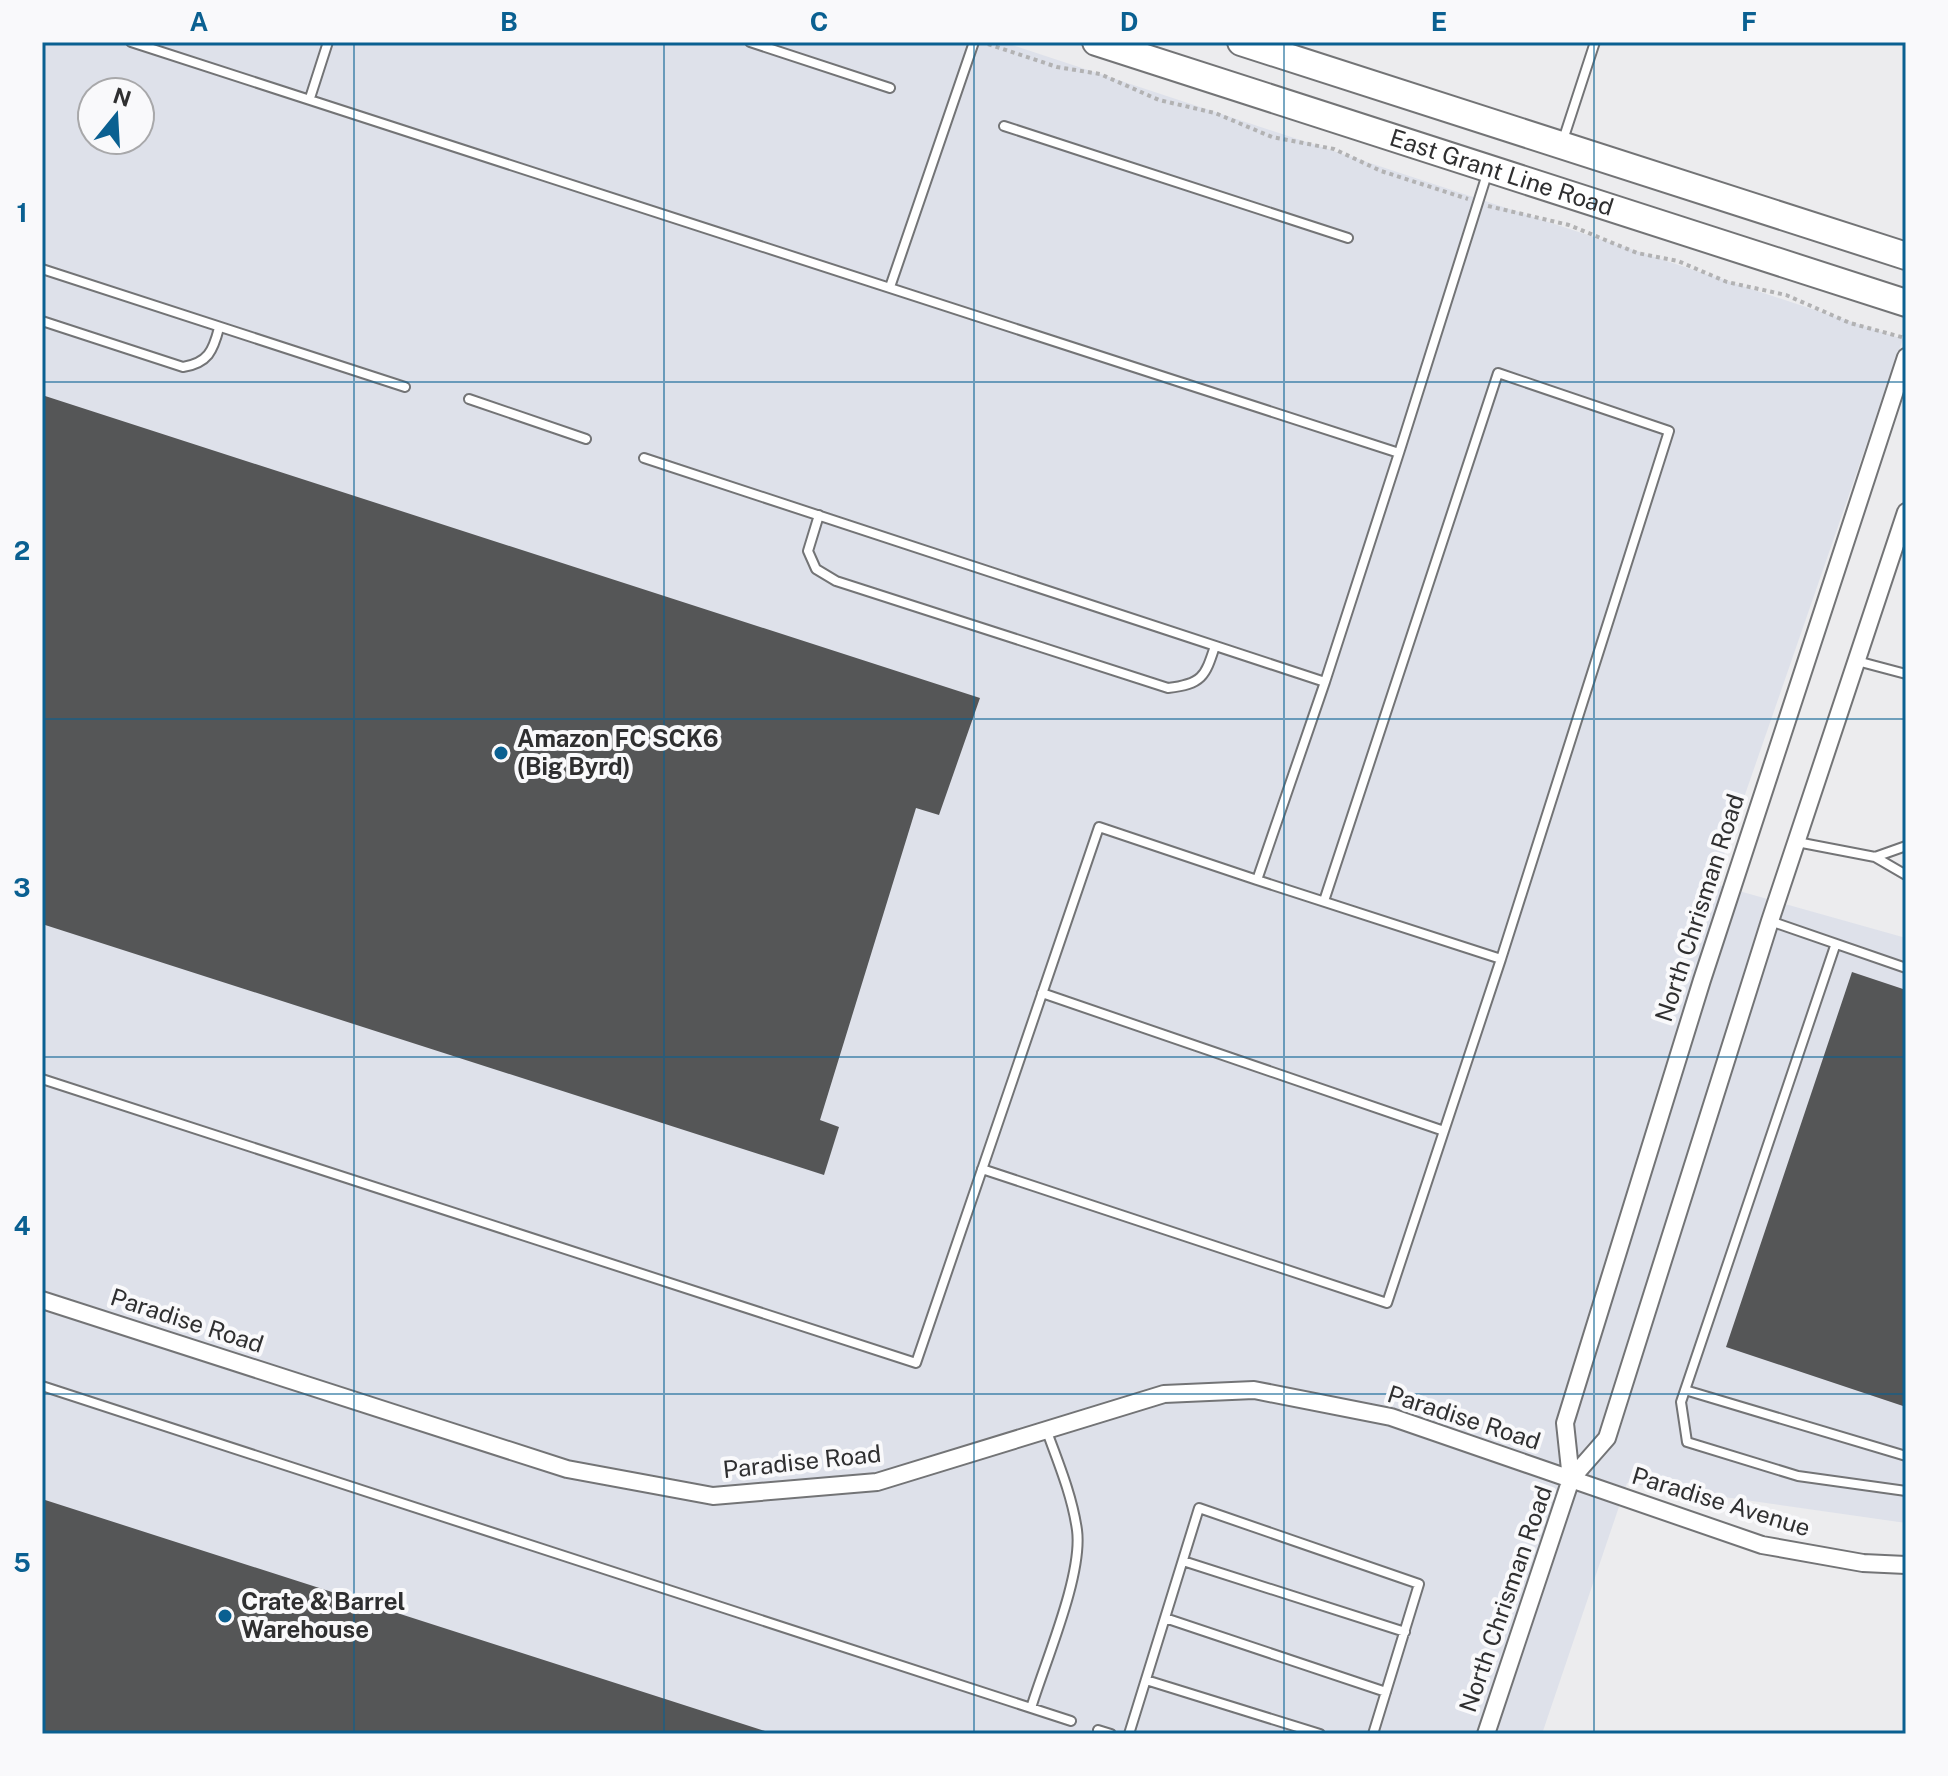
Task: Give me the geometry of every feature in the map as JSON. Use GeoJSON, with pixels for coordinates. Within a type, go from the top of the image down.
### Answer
{"type":"FeatureCollection","features":[{"type":"Feature","properties":{"kind":"main road","name":"East Grant Line Road"},"geometry":{"type":"LineString","coordinates":[[1096,42],[1906,303]]}},
{"type":"Feature","properties":{"kind":"main road","name":"East Grant Line Road"},"geometry":{"type":"LineString","coordinates":[[1241,42],[1277,47],[1562,145],[1906,256]]}},
{"type":"Feature","properties":{"kind":"street","name":"North Chrisman Road"},"geometry":{"type":"LineString","coordinates":[[1571,1479],[1565,1423],[1702,980],[1906,357]]}},
{"type":"Feature","properties":{"kind":"street","name":"North Chrisman Road"},"geometry":{"type":"LineString","coordinates":[[1486,1734],[1571,1479],[1607,1438],[1770,921],[1906,512]]}},
{"type":"Feature","properties":{"kind":"street","name":"Paradise Road"},"geometry":{"type":"LineString","coordinates":[[42,1300],[567,1469],[713,1496],[877,1482],[1164,1394],[1254,1390],[1391,1417],[1571,1479]]}},
{"type":"Feature","properties":{"kind":"street","name":"Paradise Avenue"},"geometry":{"type":"LineString","coordinates":[[1571,1479],[1762,1545],[1863,1563],[1906,1565]]}},
{"type":"Feature","properties":{"kind":"lane"},"geometry":{"type":"LineString","coordinates":[[131,42],[1399,453]]}},
{"type":"Feature","properties":{"kind":"lane"},"geometry":{"type":"LineString","coordinates":[[310,98],[328,42]]}},
{"type":"Feature","properties":{"kind":"lane"},"geometry":{"type":"LineString","coordinates":[[750,42],[890,88]]}},
{"type":"Feature","properties":{"kind":"lane"},"geometry":{"type":"LineString","coordinates":[[890,287],[974,42]]}},
{"type":"Feature","properties":{"kind":"lane"},"geometry":{"type":"LineString","coordinates":[[1562,145],[1595,42]]}},
{"type":"Feature","properties":{"kind":"lane"},"geometry":{"type":"LineString","coordinates":[[1004,126],[1348,238]]}},
{"type":"Feature","properties":{"kind":"lane"},"geometry":{"type":"LineString","coordinates":[[1257,880],[1325,682],[1489,169]]}},
{"type":"Feature","properties":{"kind":"lane"},"geometry":{"type":"LineString","coordinates":[[42,269],[405,387]]}},
{"type":"Feature","properties":{"kind":"lane"},"geometry":{"type":"LineString","coordinates":[[42,321],[183,367],[200,364],[213,351],[219,328]]}},
{"type":"Feature","properties":{"kind":"lane"},"geometry":{"type":"LineString","coordinates":[[982,1169],[1387,1303],[1501,959],[1669,431],[1498,373],[1324,901]]}},
{"type":"Feature","properties":{"kind":"lane"},"geometry":{"type":"LineString","coordinates":[[469,399],[586,439]]}},
{"type":"Feature","properties":{"kind":"lane"},"geometry":{"type":"LineString","coordinates":[[644,458],[1325,682]]}},
{"type":"Feature","properties":{"kind":"lane"},"geometry":{"type":"LineString","coordinates":[[819,515],[808,551],[816,569],[850,585],[1168,688],[1190,685],[1206,675],[1215,646]]}},
{"type":"Feature","properties":{"kind":"lane"},"geometry":{"type":"LineString","coordinates":[[1857,661],[1906,674]]}},
{"type":"Feature","properties":{"kind":"lane"},"geometry":{"type":"LineString","coordinates":[[42,1079],[916,1363],[1099,827],[1501,959]]}},
{"type":"Feature","properties":{"kind":"lane"},"geometry":{"type":"LineString","coordinates":[[1796,842],[1875,857],[1906,875]]}},
{"type":"Feature","properties":{"kind":"lane"},"geometry":{"type":"LineString","coordinates":[[1875,857],[1906,846]]}},
{"type":"Feature","properties":{"kind":"lane"},"geometry":{"type":"LineString","coordinates":[[1770,921],[1906,968]]}},
{"type":"Feature","properties":{"kind":"lane"},"geometry":{"type":"LineString","coordinates":[[1835,946],[1681,1402],[1687,1442],[1798,1476],[1906,1491]]}},
{"type":"Feature","properties":{"kind":"lane"},"geometry":{"type":"LineString","coordinates":[[1042,993],[1444,1131]]}},
{"type":"Feature","properties":{"kind":"lane"},"geometry":{"type":"LineString","coordinates":[[42,1386],[1071,1721]]}},
{"type":"Feature","properties":{"kind":"lane"},"geometry":{"type":"LineString","coordinates":[[1685,1390],[1906,1456]]}},
{"type":"Feature","properties":{"kind":"lane"},"geometry":{"type":"LineString","coordinates":[[1031,1708],[1075,1568],[1077,1533],[1069,1492],[1046,1429]]}},
{"type":"Feature","properties":{"kind":"lane"},"geometry":{"type":"LineString","coordinates":[[1129,1734],[1199,1508],[1419,1584],[1373,1734]]}},
{"type":"Feature","properties":{"kind":"lane"},"geometry":{"type":"LineString","coordinates":[[1183,1561],[1405,1632]]}},
{"type":"Feature","properties":{"kind":"lane"},"geometry":{"type":"LineString","coordinates":[[1165,1618],[1386,1692]]}},
{"type":"Feature","properties":{"kind":"lane"},"geometry":{"type":"LineString","coordinates":[[1146,1680],[1320,1734]]}},
{"type":"Feature","properties":{"kind":"lane"},"geometry":{"type":"LineString","coordinates":[[1098,1730],[1111,1734]]}},
{"type":"Feature","properties":{"kind":"path"},"geometry":{"type":"LineString","coordinates":[[982,42],[1057,67],[1100,74],[1159,100],[1215,113],[1272,137],[1334,149],[1381,171],[1478,203],[1569,225],[1637,253],[1678,261],[1727,282],[1786,295],[1850,323],[1906,339]]}},
{"type":"Feature","properties":{"kind":"shaded area"},"geometry":{"type":"Polygon","coordinates":[[[42,42],[1003,42],[1903,339],[1714,884],[1906,938],[1906,1523],[1627,1483],[1542,1734],[42,1734],[42,42]]]}},
{"type":"Feature","properties":{"kind":"building","name":"Amazon FC SCK6 (Big Byrd)"},"geometry":{"type":"Polygon","coordinates":[[[42,395],[980,698],[939,815],[916,808],[820,1120],[839,1127],[824,1175],[42,924],[42,395]]]}},
{"type":"Feature","properties":{"kind":"building"},"geometry":{"type":"Polygon","coordinates":[[[1852,972],[1906,990],[1906,1407],[1726,1347],[1852,972]]]}},
{"type":"Feature","properties":{"kind":"building","name":"Crate & Barrel Warehouse"},"geometry":{"type":"Polygon","coordinates":[[[42,1499],[765,1731],[764,1734],[42,1734],[42,1499]]]}},
{"type":"Feature","properties":{"kind":"place","name":"Amazon FC SCK6 (Big Byrd)"},"geometry":{"type":"Point","coordinates":[501,753]}},
{"type":"Feature","properties":{"kind":"place","name":"Crate & Barrel Warehouse"},"geometry":{"type":"Point","coordinates":[225,1616]}}]}
